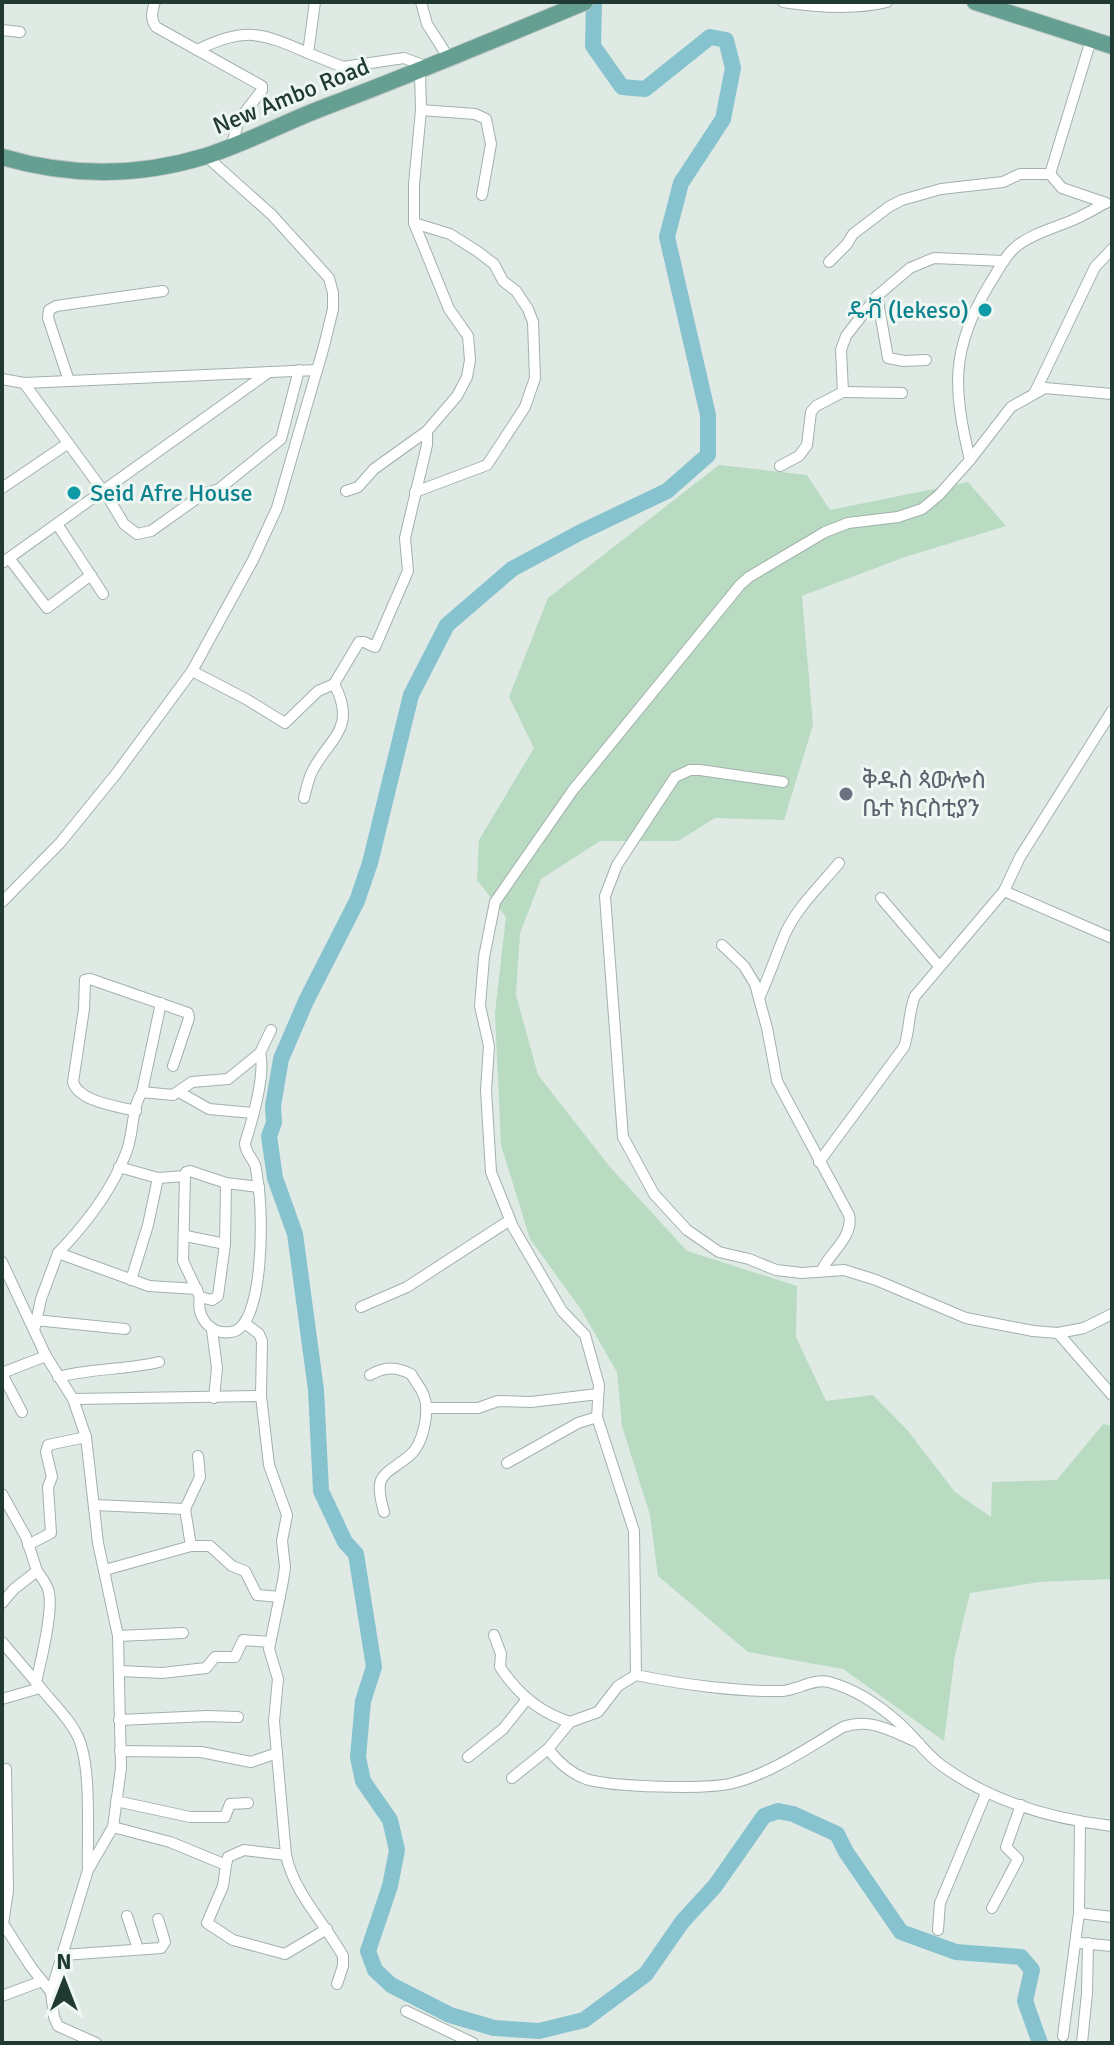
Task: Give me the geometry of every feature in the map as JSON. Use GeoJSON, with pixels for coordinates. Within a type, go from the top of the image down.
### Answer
{"type":"FeatureCollection","features":[{"type":"Feature","properties":{"kind":"main road","name":"New Ambo Road"},"geometry":{"type":"LineString","coordinates":[[2,157],[53,169],[113,173],[145,170],[206,156],[285,122],[450,60],[585,2]]}},
{"type":"Feature","properties":{"kind":"main road"},"geometry":{"type":"LineString","coordinates":[[975,2],[1112,46]]}},
{"type":"Feature","properties":{"kind":"street"},"geometry":{"type":"LineString","coordinates":[[155,2],[151,13],[152,23],[156,27],[262,86],[239,120],[231,147]]}},
{"type":"Feature","properties":{"kind":"street"},"geometry":{"type":"LineString","coordinates":[[308,53],[315,2]]}},
{"type":"Feature","properties":{"kind":"street"},"geometry":{"type":"LineString","coordinates":[[421,2],[427,24],[450,60]]}},
{"type":"Feature","properties":{"kind":"street"},"geometry":{"type":"LineString","coordinates":[[783,2],[871,5],[887,2]]}},
{"type":"Feature","properties":{"kind":"street"},"geometry":{"type":"LineString","coordinates":[[2,30],[20,32]]}},
{"type":"Feature","properties":{"kind":"street"},"geometry":{"type":"LineString","coordinates":[[197,50],[244,34],[275,38],[343,67],[404,58],[425,70],[414,184],[414,223],[441,292],[449,309],[464,328],[471,346],[467,377],[457,396],[427,431],[374,469],[358,487],[346,491]]}},
{"type":"Feature","properties":{"kind":"street"},"geometry":{"type":"LineString","coordinates":[[1050,174],[1091,40]]}},
{"type":"Feature","properties":{"kind":"street"},"geometry":{"type":"LineString","coordinates":[[421,110],[475,114],[486,119],[491,144],[482,195]]}},
{"type":"Feature","properties":{"kind":"street"},"geometry":{"type":"LineString","coordinates":[[2,902],[60,843],[108,785],[192,671],[253,560],[277,508],[317,370],[333,309],[329,278],[272,215],[206,156]]}},
{"type":"Feature","properties":{"kind":"street"},"geometry":{"type":"LineString","coordinates":[[829,262],[853,234],[890,206],[941,189],[995,183],[1020,174],[1050,174],[1062,188],[1109,203]]}},
{"type":"Feature","properties":{"kind":"street"},"geometry":{"type":"LineString","coordinates":[[970,460],[958,402],[961,348],[979,302],[1016,247],[1035,234],[1109,203]]}},
{"type":"Feature","properties":{"kind":"street"},"geometry":{"type":"LineString","coordinates":[[414,223],[450,234],[477,251],[494,264],[503,281],[516,291],[533,322],[535,378],[525,407],[487,465],[415,492]]}},
{"type":"Feature","properties":{"kind":"street"},"geometry":{"type":"LineString","coordinates":[[1035,392],[1095,267],[1112,249]]}},
{"type":"Feature","properties":{"kind":"street"},"geometry":{"type":"LineString","coordinates":[[843,392],[843,343],[877,296],[910,268],[934,258],[1004,261]]}},
{"type":"Feature","properties":{"kind":"street"},"geometry":{"type":"LineString","coordinates":[[69,381],[48,318],[49,310],[56,306],[163,291]]}},
{"type":"Feature","properties":{"kind":"street"},"geometry":{"type":"LineString","coordinates":[[877,296],[888,358],[926,360]]}},
{"type":"Feature","properties":{"kind":"street"},"geometry":{"type":"LineString","coordinates":[[24,383],[128,528],[137,534],[151,531],[203,494],[219,489],[281,439],[299,370]]}},
{"type":"Feature","properties":{"kind":"street"},"geometry":{"type":"LineString","coordinates":[[2,379],[24,383],[317,370]]}},
{"type":"Feature","properties":{"kind":"street"},"geometry":{"type":"LineString","coordinates":[[91,575],[47,608],[5,560],[269,372]]}},
{"type":"Feature","properties":{"kind":"street"},"geometry":{"type":"LineString","coordinates":[[636,1675],[634,1531],[597,1417],[599,1385],[585,1335],[562,1311],[510,1220],[491,1172],[486,1090],[489,1046],[480,1006],[484,957],[495,902],[573,790],[749,577],[825,532],[848,523],[898,517],[922,509],[970,460],[1011,407],[1035,392],[1045,388],[1112,394]]}},
{"type":"Feature","properties":{"kind":"street"},"geometry":{"type":"LineString","coordinates":[[780,466],[799,456],[807,445],[811,412],[816,406],[843,392],[902,393]]}},
{"type":"Feature","properties":{"kind":"street"},"geometry":{"type":"LineString","coordinates":[[192,671],[285,723],[318,691],[334,684],[359,642],[375,647],[408,571],[405,538],[427,431]]}},
{"type":"Feature","properties":{"kind":"street"},"geometry":{"type":"LineString","coordinates":[[2,488],[67,444]]}},
{"type":"Feature","properties":{"kind":"street"},"geometry":{"type":"LineString","coordinates":[[57,524],[103,594]]}},
{"type":"Feature","properties":{"kind":"street"},"geometry":{"type":"LineString","coordinates":[[304,798],[312,772],[339,732],[340,696],[334,684]]}},
{"type":"Feature","properties":{"kind":"street"},"geometry":{"type":"LineString","coordinates":[[819,1162],[904,1047],[915,996],[1004,891],[1020,857],[1112,711]]}},
{"type":"Feature","properties":{"kind":"street"},"geometry":{"type":"LineString","coordinates":[[783,782],[700,770],[690,770],[675,777],[617,865],[605,896],[608,969],[623,1137],[654,1194],[687,1230],[719,1252],[776,1270],[802,1273],[844,1270],[966,1318],[1033,1331],[1058,1333],[1084,1328],[1112,1314]]}},
{"type":"Feature","properties":{"kind":"street"},"geometry":{"type":"LineString","coordinates":[[759,998],[786,932],[809,897],[839,863]]}},
{"type":"Feature","properties":{"kind":"street"},"geometry":{"type":"LineString","coordinates":[[1004,891],[1112,938]]}},
{"type":"Feature","properties":{"kind":"street"},"geometry":{"type":"LineString","coordinates":[[881,898],[939,966]]}},
{"type":"Feature","properties":{"kind":"street"},"geometry":{"type":"LineString","coordinates":[[722,945],[744,966],[755,984],[777,1081],[819,1162],[840,1194],[851,1223],[849,1232],[822,1270]]}},
{"type":"Feature","properties":{"kind":"street"},"geometry":{"type":"LineString","coordinates":[[136,1111],[82,1095],[75,1088],[73,1082],[84,1009],[83,982],[90,979],[186,1011],[189,1015],[173,1066]]}},
{"type":"Feature","properties":{"kind":"street"},"geometry":{"type":"LineString","coordinates":[[35,1325],[58,1253],[95,1209],[127,1152],[161,1003]]}},
{"type":"Feature","properties":{"kind":"street"},"geometry":{"type":"LineString","coordinates":[[142,1092],[164,1095],[179,1092],[192,1082],[228,1079],[260,1053],[271,1030]]}},
{"type":"Feature","properties":{"kind":"street"},"geometry":{"type":"LineString","coordinates":[[212,1330],[229,1332],[241,1329],[246,1324],[253,1301],[259,1264],[259,1187],[254,1163],[245,1149],[262,1058],[260,1053]]}},
{"type":"Feature","properties":{"kind":"street"},"geometry":{"type":"LineString","coordinates":[[179,1092],[209,1109],[253,1113]]}},
{"type":"Feature","properties":{"kind":"street"},"geometry":{"type":"LineString","coordinates":[[119,1167],[158,1178],[185,1176],[190,1171],[226,1183],[259,1187]]}},
{"type":"Feature","properties":{"kind":"street"},"geometry":{"type":"LineString","coordinates":[[185,1176],[186,1236],[183,1261],[198,1293],[200,1312],[212,1330],[217,1368],[214,1398]]}},
{"type":"Feature","properties":{"kind":"street"},"geometry":{"type":"LineString","coordinates":[[131,1280],[158,1178]]}},
{"type":"Feature","properties":{"kind":"street"},"geometry":{"type":"LineString","coordinates":[[58,1253],[149,1286],[198,1293],[212,1300],[218,1296],[225,1244],[226,1183]]}},
{"type":"Feature","properties":{"kind":"street"},"geometry":{"type":"LineString","coordinates":[[361,1307],[407,1287],[510,1220]]}},
{"type":"Feature","properties":{"kind":"street"},"geometry":{"type":"LineString","coordinates":[[186,1236],[225,1244]]}},
{"type":"Feature","properties":{"kind":"street"},"geometry":{"type":"LineString","coordinates":[[2,1262],[35,1325],[46,1356],[73,1399],[86,1437],[98,1543],[118,1636],[121,1768],[113,1827],[88,1870],[51,1992],[58,2026],[96,2043]]}},
{"type":"Feature","properties":{"kind":"street"},"geometry":{"type":"LineString","coordinates":[[246,1324],[259,1334],[262,1341],[261,1396],[269,1465],[287,1515],[282,1541],[285,1567],[270,1642],[271,1659],[278,1679],[274,1721],[286,1855],[289,1870],[302,1894],[343,1956],[337,1984]]}},
{"type":"Feature","properties":{"kind":"street"},"geometry":{"type":"LineString","coordinates":[[35,1325],[125,1329]]}},
{"type":"Feature","properties":{"kind":"street"},"geometry":{"type":"LineString","coordinates":[[1058,1333],[1112,1395]]}},
{"type":"Feature","properties":{"kind":"street"},"geometry":{"type":"LineString","coordinates":[[22,1412],[2,1373],[46,1356]]}},
{"type":"Feature","properties":{"kind":"street"},"geometry":{"type":"LineString","coordinates":[[58,1377],[75,1372],[132,1369],[159,1362]]}},
{"type":"Feature","properties":{"kind":"street"},"geometry":{"type":"LineString","coordinates":[[370,1375],[382,1368],[411,1374],[424,1394],[427,1408],[417,1446],[409,1456],[389,1468],[380,1482],[378,1491],[384,1512]]}},
{"type":"Feature","properties":{"kind":"street"},"geometry":{"type":"LineString","coordinates":[[427,1408],[478,1408],[498,1401],[531,1402],[598,1394]]}},
{"type":"Feature","properties":{"kind":"street"},"geometry":{"type":"LineString","coordinates":[[73,1399],[261,1396]]}},
{"type":"Feature","properties":{"kind":"street"},"geometry":{"type":"LineString","coordinates":[[507,1463],[578,1423],[597,1417]]}},
{"type":"Feature","properties":{"kind":"street"},"geometry":{"type":"LineString","coordinates":[[28,1545],[51,1533],[48,1487],[52,1477],[46,1452],[48,1445],[86,1437]]}},
{"type":"Feature","properties":{"kind":"street"},"geometry":{"type":"LineString","coordinates":[[191,1546],[185,1509],[200,1477],[198,1456]]}},
{"type":"Feature","properties":{"kind":"street"},"geometry":{"type":"LineString","coordinates":[[2,1494],[50,1597],[38,1685]]}},
{"type":"Feature","properties":{"kind":"street"},"geometry":{"type":"LineString","coordinates":[[94,1505],[185,1509]]}},
{"type":"Feature","properties":{"kind":"street"},"geometry":{"type":"LineString","coordinates":[[105,1570],[191,1546],[210,1546],[232,1566],[245,1571],[257,1595],[280,1597]]}},
{"type":"Feature","properties":{"kind":"street"},"geometry":{"type":"LineString","coordinates":[[2,1603],[37,1571]]}},
{"type":"Feature","properties":{"kind":"street"},"geometry":{"type":"LineString","coordinates":[[118,1636],[183,1633]]}},
{"type":"Feature","properties":{"kind":"street"},"geometry":{"type":"LineString","coordinates":[[494,1635],[501,1654],[500,1667],[527,1699],[548,1716],[570,1722]]}},
{"type":"Feature","properties":{"kind":"street"},"geometry":{"type":"LineString","coordinates":[[120,1671],[162,1673],[206,1668],[215,1657],[235,1657],[243,1640],[270,1642]]}},
{"type":"Feature","properties":{"kind":"street"},"geometry":{"type":"LineString","coordinates":[[2,1642],[72,1726],[84,1756],[88,1870]]}},
{"type":"Feature","properties":{"kind":"street"},"geometry":{"type":"LineString","coordinates":[[512,1778],[548,1749],[570,1722],[598,1712],[618,1686],[636,1675],[674,1683],[784,1691],[826,1681],[866,1698],[897,1720],[940,1764],[986,1793],[1080,1823],[1112,1826]]}},
{"type":"Feature","properties":{"kind":"street"},"geometry":{"type":"LineString","coordinates":[[2,1699],[38,1685]]}},
{"type":"Feature","properties":{"kind":"street"},"geometry":{"type":"LineString","coordinates":[[468,1757],[503,1729],[527,1699]]}},
{"type":"Feature","properties":{"kind":"street"},"geometry":{"type":"LineString","coordinates":[[119,1720],[238,1717]]}},
{"type":"Feature","properties":{"kind":"street"},"geometry":{"type":"LineString","coordinates":[[548,1749],[559,1763],[585,1778],[605,1783],[709,1787],[732,1784],[754,1776],[843,1727],[858,1722],[882,1727],[919,1743]]}},
{"type":"Feature","properties":{"kind":"street"},"geometry":{"type":"LineString","coordinates":[[120,1751],[201,1752],[251,1762],[277,1753]]}},
{"type":"Feature","properties":{"kind":"street"},"geometry":{"type":"LineString","coordinates":[[6,1769],[8,1891],[3,1923],[51,1992]]}},
{"type":"Feature","properties":{"kind":"street"},"geometry":{"type":"LineString","coordinates":[[938,1930],[940,1903],[986,1793]]}},
{"type":"Feature","properties":{"kind":"street"},"geometry":{"type":"LineString","coordinates":[[116,1801],[190,1817],[225,1817],[230,1804],[248,1803]]}},
{"type":"Feature","properties":{"kind":"street"},"geometry":{"type":"LineString","coordinates":[[992,1908],[1018,1859],[1006,1847],[1021,1805]]}},
{"type":"Feature","properties":{"kind":"street"},"geometry":{"type":"LineString","coordinates":[[1063,2036],[1079,1913],[1080,1823]]}},
{"type":"Feature","properties":{"kind":"street"},"geometry":{"type":"LineString","coordinates":[[113,1827],[170,1842],[226,1865]]}},
{"type":"Feature","properties":{"kind":"street"},"geometry":{"type":"LineString","coordinates":[[286,1855],[244,1850],[228,1857],[223,1886],[207,1923],[243,1944],[285,1954],[327,1929]]}},
{"type":"Feature","properties":{"kind":"street"},"geometry":{"type":"LineString","coordinates":[[1079,1913],[1112,1917]]}},
{"type":"Feature","properties":{"kind":"street"},"geometry":{"type":"LineString","coordinates":[[127,1916],[138,1949]]}},
{"type":"Feature","properties":{"kind":"street"},"geometry":{"type":"LineString","coordinates":[[63,1955],[164,1946],[158,1919]]}},
{"type":"Feature","properties":{"kind":"street"},"geometry":{"type":"LineString","coordinates":[[1075,1943],[1112,1946]]}},
{"type":"Feature","properties":{"kind":"street"},"geometry":{"type":"LineString","coordinates":[[1082,2043],[1088,1943]]}},
{"type":"Feature","properties":{"kind":"street"},"geometry":{"type":"LineString","coordinates":[[2,1996],[42,1981]]}},
{"type":"Feature","properties":{"kind":"street"},"geometry":{"type":"LineString","coordinates":[[406,2011],[473,2043]]}},
{"type":"Feature","properties":{"kind":"street"},"geometry":{"type":"LineString","coordinates":[[439,2043],[441,2028]]}},
{"type":"Feature","properties":{"kind":"green space"},"geometry":{"type":"Polygon","coordinates":[[[719,465],[807,475],[830,510],[968,482],[1006,526],[902,558],[802,596],[813,725],[784,820],[715,818],[678,841],[600,841],[541,879],[520,933],[516,995],[538,1075],[610,1167],[687,1251],[797,1286],[796,1337],[826,1401],[873,1395],[908,1431],[955,1492],[991,1517],[992,1482],[1057,1480],[1103,1424],[1112,1426],[1112,1579],[1040,1582],[970,1593],[955,1655],[944,1741],[843,1669],[748,1652],[658,1576],[650,1515],[622,1426],[617,1372],[580,1308],[530,1239],[501,1145],[495,1012],[506,917],[477,880],[479,840],[534,748],[509,697],[548,598],[719,465]]]}},
{"type":"Feature","properties":{"kind":"waterway"},"geometry":{"type":"LineString","coordinates":[[594,2],[593,46],[622,87],[645,89],[710,37],[726,40],[733,68],[723,119],[681,183],[667,237],[708,415],[708,455],[667,491],[512,569],[447,625],[411,695],[370,863],[357,901],[306,1001],[281,1059],[273,1106],[274,1123],[269,1136],[275,1178],[295,1234],[316,1390],[321,1491],[345,1542],[356,1554],[374,1667],[363,1701],[358,1757],[363,1781],[390,1820],[397,1850],[390,1886],[368,1951],[375,1970],[391,1985],[450,2015],[494,2028],[539,2031],[584,2020],[646,1974],[682,1922],[715,1886],[764,1816],[778,1811],[793,1814],[837,1834],[901,1932],[956,1952],[1021,1957],[1032,1970],[1025,2001],[1040,2043]]}},
{"type":"Feature","properties":{"kind":"place","name":"ዴቭ (lekeso)"},"geometry":{"type":"Point","coordinates":[985,310]}},
{"type":"Feature","properties":{"kind":"place","name":"Seid Afre House"},"geometry":{"type":"Point","coordinates":[74,493]}},
{"type":"Feature","properties":{"kind":"place","name":"ቅዱስ ጳውሎስ ቤተ ክርስቲያን"},"geometry":{"type":"Point","coordinates":[846,794]}}]}
